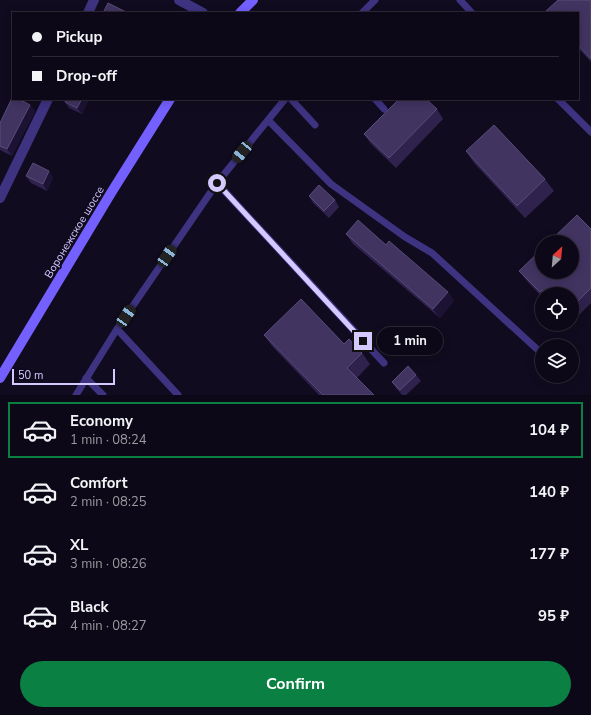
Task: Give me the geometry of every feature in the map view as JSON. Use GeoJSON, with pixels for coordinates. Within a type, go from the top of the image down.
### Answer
{"type":"FeatureCollection","features":[{"type":"Feature","properties":{"kind":"main road"},"geometry":{"type":"LineString","coordinates":[[241,12],[253,0]]}},
{"type":"Feature","properties":{"kind":"main road","name":"Воронежское шоссе"},"geometry":{"type":"LineString","coordinates":[[0,378],[111,193],[169,100]]}},
{"type":"Feature","properties":{"kind":"street"},"geometry":{"type":"LineString","coordinates":[[88,12],[94,0]]}},
{"type":"Feature","properties":{"kind":"street"},"geometry":{"type":"LineString","coordinates":[[179,0],[201,12]]}},
{"type":"Feature","properties":{"kind":"street"},"geometry":{"type":"LineString","coordinates":[[0,198],[48,100]]}},
{"type":"Feature","properties":{"kind":"lane"},"geometry":{"type":"LineString","coordinates":[[363,12],[375,0]]}},
{"type":"Feature","properties":{"kind":"lane"},"geometry":{"type":"LineString","coordinates":[[460,0],[471,12]]}},
{"type":"Feature","properties":{"kind":"lane"},"geometry":{"type":"LineString","coordinates":[[76,395],[118,329],[217,183],[284,100]]}},
{"type":"Feature","properties":{"kind":"lane"},"geometry":{"type":"LineString","coordinates":[[292,100],[315,124]]}},
{"type":"Feature","properties":{"kind":"lane"},"geometry":{"type":"LineString","coordinates":[[376,100],[384,109]]}},
{"type":"Feature","properties":{"kind":"lane"},"geometry":{"type":"LineString","coordinates":[[559,100],[591,132]]}},
{"type":"Feature","properties":{"kind":"lane"},"geometry":{"type":"LineString","coordinates":[[268,120],[331,184],[405,237],[432,253],[535,348]]}},
{"type":"Feature","properties":{"kind":"lane"},"geometry":{"type":"LineString","coordinates":[[217,183],[384,363]]}},
{"type":"Feature","properties":{"kind":"lane"},"geometry":{"type":"LineString","coordinates":[[118,329],[178,395]]}},
{"type":"Feature","properties":{"kind":"lane"},"geometry":{"type":"LineString","coordinates":[[86,378],[103,395]]}},
{"type":"Feature","properties":{"kind":"building"},"geometry":{"type":"Polygon","coordinates":[[[558,0],[590,0],[591,59],[579,46],[579,12],[546,11],[558,0]]]}},
{"type":"Feature","properties":{"kind":"building"},"geometry":{"type":"Polygon","coordinates":[[[108,3],[126,12],[104,12],[108,3]]]}},
{"type":"Feature","properties":{"kind":"building"},"geometry":{"type":"Polygon","coordinates":[[[12,98],[12,100],[21,100],[30,105],[7,149],[0,146],[0,123],[12,98]]]}},
{"type":"Feature","properties":{"kind":"building"},"geometry":{"type":"Polygon","coordinates":[[[66,100],[81,100],[77,108],[65,102],[66,100]]]}},
{"type":"Feature","properties":{"kind":"building"},"geometry":{"type":"Polygon","coordinates":[[[398,100],[427,100],[437,109],[389,158],[364,134],[398,100]]]}},
{"type":"Feature","properties":{"kind":"building"},"geometry":{"type":"Polygon","coordinates":[[[494,125],[545,179],[517,206],[466,151],[494,125]]]}},
{"type":"Feature","properties":{"kind":"building"},"geometry":{"type":"Polygon","coordinates":[[[33,163],[49,171],[43,184],[26,176],[33,163]]]}},
{"type":"Feature","properties":{"kind":"building"},"geometry":{"type":"Polygon","coordinates":[[[319,185],[335,200],[324,211],[309,196],[319,185]]]}},
{"type":"Feature","properties":{"kind":"building"},"geometry":{"type":"Polygon","coordinates":[[[577,215],[591,229],[591,288],[579,300],[579,287],[535,287],[519,271],[535,256],[535,279],[579,279],[579,235],[556,235],[577,215]]]}},
{"type":"Feature","properties":{"kind":"building"},"geometry":{"type":"Polygon","coordinates":[[[358,220],[386,245],[389,241],[448,292],[433,309],[346,234],[358,220]]]}},
{"type":"Feature","properties":{"kind":"building"},"geometry":{"type":"Polygon","coordinates":[[[301,299],[344,344],[349,339],[362,353],[347,368],[374,395],[323,395],[264,335],[301,299]]]}},
{"type":"Feature","properties":{"kind":"building"},"geometry":{"type":"Polygon","coordinates":[[[408,366],[416,375],[400,390],[392,382],[408,366]]]}},
{"type":"Feature","properties":{"kind":"route"},"geometry":{"type":"LineString","coordinates":[[217,183],[363,341]]}}]}
